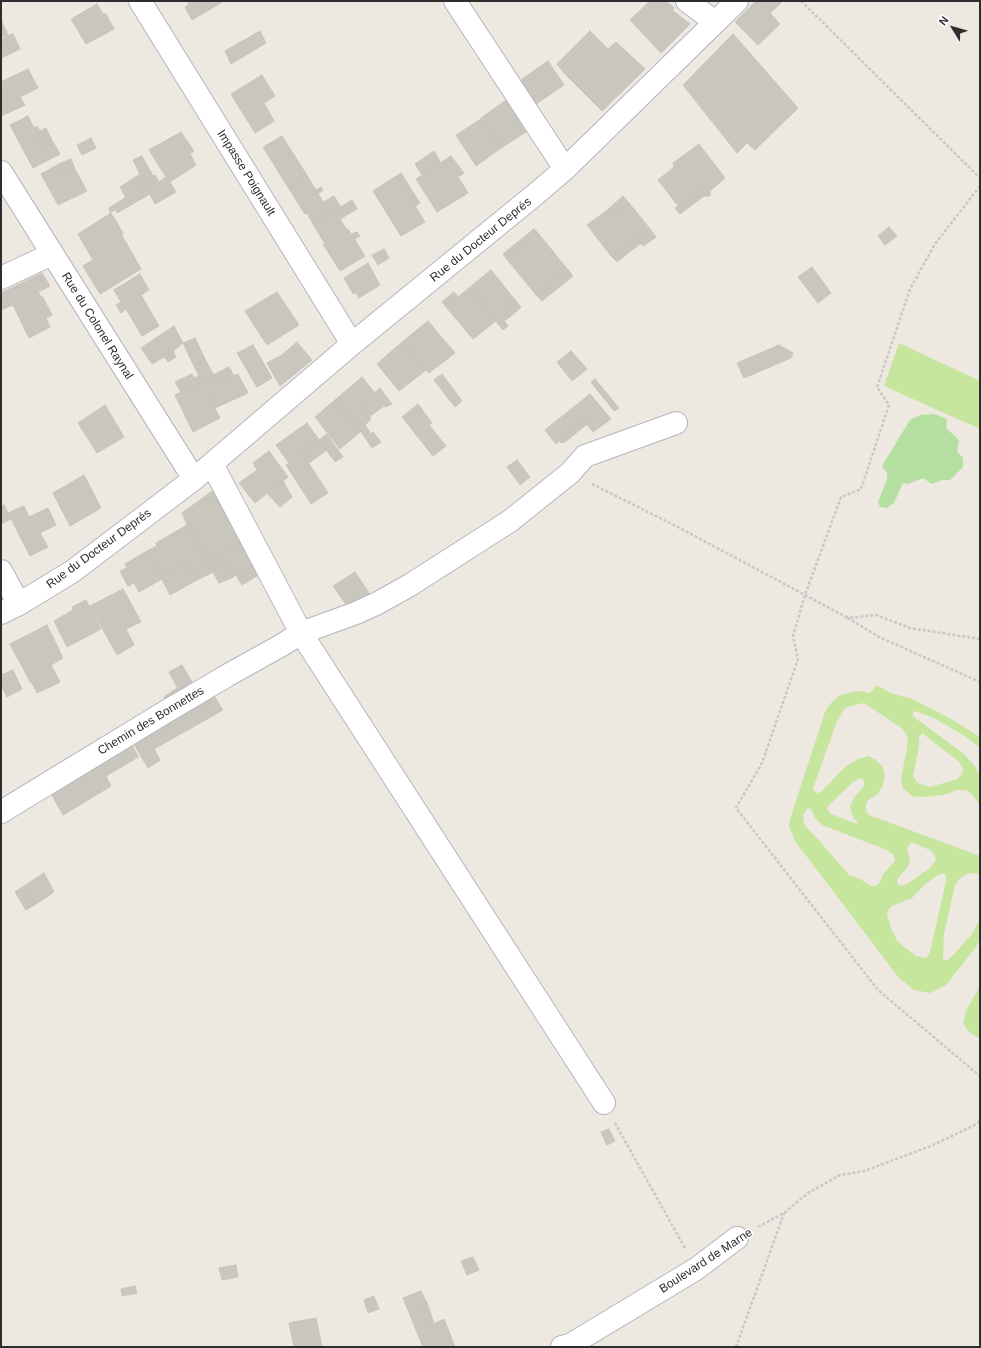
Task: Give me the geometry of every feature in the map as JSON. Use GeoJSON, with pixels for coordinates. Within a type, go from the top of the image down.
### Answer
{"type":"FeatureCollection","features":[{"type":"Feature","properties":{"kind":"street","name":"Impasse Poignault"},"geometry":{"type":"LineString","coordinates":[[140,1],[352,344]]}},
{"type":"Feature","properties":{"kind":"street"},"geometry":{"type":"LineString","coordinates":[[455,1],[565,169]]}},
{"type":"Feature","properties":{"kind":"street"},"geometry":{"type":"LineString","coordinates":[[687,1],[715,22]]}},
{"type":"Feature","properties":{"kind":"street","name":"Rue du Docteur Deprés"},"geometry":{"type":"LineString","coordinates":[[10,608],[73,570],[194,479],[352,344],[520,208],[565,169],[737,1]]}},
{"type":"Feature","properties":{"kind":"street","name":"Rue du Colonel Raynal"},"geometry":{"type":"LineString","coordinates":[[1,172],[194,479]]}},
{"type":"Feature","properties":{"kind":"street"},"geometry":{"type":"LineString","coordinates":[[1,278],[52,254]]}},
{"type":"Feature","properties":{"kind":"street","name":"Chemin des Bonnettes"},"geometry":{"type":"LineString","coordinates":[[1,812],[162,714],[228,675],[282,646],[301,633],[356,613],[378,603],[410,585],[510,521],[570,473],[585,456],[676,424]]}},
{"type":"Feature","properties":{"kind":"street"},"geometry":{"type":"LineString","coordinates":[[212,464],[301,633],[604,1103]]}},
{"type":"Feature","properties":{"kind":"street"},"geometry":{"type":"LineString","coordinates":[[1,571],[10,608]]}},
{"type":"Feature","properties":{"kind":"street","name":"Boulevard de Marne"},"geometry":{"type":"LineString","coordinates":[[562,1347],[570,1345],[696,1269],[737,1238]]}},
{"type":"Feature","properties":{"kind":"path"},"geometry":{"type":"LineString","coordinates":[[800,1],[980,178]]}},
{"type":"Feature","properties":{"kind":"path"},"geometry":{"type":"LineString","coordinates":[[980,186],[935,244],[910,289],[877,387],[889,405],[887,412],[861,489],[841,497],[805,596],[793,636],[798,659],[762,763],[736,808],[878,990],[980,1076]]}},
{"type":"Feature","properties":{"kind":"path"},"geometry":{"type":"LineString","coordinates":[[570,473],[676,526],[848,618],[879,637],[980,682]]}},
{"type":"Feature","properties":{"kind":"path"},"geometry":{"type":"LineString","coordinates":[[848,618],[876,615],[910,628],[980,639]]}},
{"type":"Feature","properties":{"kind":"path"},"geometry":{"type":"LineString","coordinates":[[604,1103],[696,1269]]}},
{"type":"Feature","properties":{"kind":"path","name":"Boulevard de Marne"},"geometry":{"type":"LineString","coordinates":[[737,1238],[784,1213],[808,1193],[840,1175],[864,1171],[931,1146],[976,1124],[980,1120]]}},
{"type":"Feature","properties":{"kind":"path"},"geometry":{"type":"LineString","coordinates":[[736,1347],[784,1213]]}},
{"type":"Feature","properties":{"kind":"green space"},"geometry":{"type":"Polygon","coordinates":[[[899,343],[980,381],[980,429],[884,386],[899,343]]]}},
{"type":"Feature","properties":{"kind":"green space"},"geometry":{"type":"Polygon","coordinates":[[[934,414],[947,419],[946,428],[959,440],[957,451],[963,458],[963,467],[950,480],[942,480],[932,484],[923,478],[908,484],[903,483],[894,503],[887,508],[880,507],[878,502],[887,479],[887,473],[882,466],[910,420],[920,415],[934,414]]]}},
{"type":"Feature","properties":{"kind":"green space"},"geometry":{"type":"Polygon","coordinates":[[[877,685],[890,693],[910,698],[949,718],[980,737],[980,748],[965,736],[934,718],[915,711],[913,712],[915,718],[963,753],[974,765],[980,776],[980,806],[972,794],[966,790],[957,790],[944,795],[924,797],[912,796],[903,788],[901,779],[908,738],[903,729],[864,703],[847,707],[836,724],[813,788],[817,793],[821,792],[845,767],[858,759],[868,756],[876,760],[882,766],[885,775],[883,785],[878,794],[868,800],[866,804],[866,811],[869,815],[980,856],[980,874],[968,873],[960,878],[955,885],[944,934],[943,960],[948,960],[956,952],[971,935],[980,919],[980,939],[976,947],[946,985],[930,993],[914,990],[899,978],[795,841],[789,826],[825,712],[830,704],[840,695],[858,691],[870,693],[877,685]],[[922,733],[919,738],[919,747],[913,775],[916,781],[930,787],[958,779],[963,768],[958,761],[922,733]],[[861,778],[854,781],[828,806],[827,809],[831,814],[857,824],[850,807],[854,798],[864,786],[864,780],[861,778]],[[809,808],[803,816],[804,824],[849,875],[860,879],[871,886],[876,886],[880,882],[883,874],[895,861],[894,855],[887,850],[822,825],[815,818],[812,810],[809,808]],[[911,842],[907,849],[910,861],[907,868],[897,881],[897,884],[901,886],[907,884],[930,868],[936,860],[935,855],[930,850],[911,842]],[[943,873],[938,875],[924,885],[912,898],[892,906],[888,910],[887,915],[892,931],[898,942],[916,956],[926,958],[930,952],[946,881],[946,875],[943,873]]]}},
{"type":"Feature","properties":{"kind":"green space"},"geometry":{"type":"Polygon","coordinates":[[[980,986],[980,1039],[968,1031],[963,1023],[966,1011],[980,986]]]}},
{"type":"Feature","properties":{"kind":"building"},"geometry":{"type":"Polygon","coordinates":[[[187,1],[224,1],[192,20],[185,7],[189,4],[187,1]]]}},
{"type":"Feature","properties":{"kind":"building"},"geometry":{"type":"Polygon","coordinates":[[[650,1],[666,1],[674,8],[672,10],[690,24],[661,53],[630,20],[650,1]]]}},
{"type":"Feature","properties":{"kind":"building"},"geometry":{"type":"Polygon","coordinates":[[[756,1],[779,1],[781,3],[770,13],[780,24],[758,45],[735,22],[756,1]]]}},
{"type":"Feature","properties":{"kind":"building"},"geometry":{"type":"Polygon","coordinates":[[[97,4],[103,14],[106,14],[114,29],[86,44],[71,19],[97,4]]]}},
{"type":"Feature","properties":{"kind":"building"},"geometry":{"type":"Polygon","coordinates":[[[1,20],[8,35],[1,37],[1,20]]]}},
{"type":"Feature","properties":{"kind":"building"},"geometry":{"type":"Polygon","coordinates":[[[260,31],[266,43],[231,64],[225,51],[260,31]]]}},
{"type":"Feature","properties":{"kind":"building"},"geometry":{"type":"Polygon","coordinates":[[[590,31],[608,49],[616,42],[645,69],[602,111],[557,64],[590,31]]]}},
{"type":"Feature","properties":{"kind":"building"},"geometry":{"type":"Polygon","coordinates":[[[13,34],[20,49],[1,58],[1,39],[13,34]]]}},
{"type":"Feature","properties":{"kind":"building"},"geometry":{"type":"Polygon","coordinates":[[[733,34],[798,108],[755,150],[747,143],[737,153],[683,85],[733,34]]]}},
{"type":"Feature","properties":{"kind":"building"},"geometry":{"type":"Polygon","coordinates":[[[548,61],[564,85],[536,104],[527,90],[518,82],[548,61]]]}},
{"type":"Feature","properties":{"kind":"building"},"geometry":{"type":"Polygon","coordinates":[[[28,69],[38,88],[20,97],[25,105],[1,116],[1,82],[28,69]]]}},
{"type":"Feature","properties":{"kind":"building"},"geometry":{"type":"Polygon","coordinates":[[[262,75],[275,96],[264,103],[274,121],[255,133],[231,94],[262,75]]]}},
{"type":"Feature","properties":{"kind":"building"},"geometry":{"type":"Polygon","coordinates":[[[509,98],[525,122],[521,125],[526,132],[501,148],[481,118],[509,98]]]}},
{"type":"Feature","properties":{"kind":"building"},"geometry":{"type":"Polygon","coordinates":[[[28,116],[34,128],[37,126],[40,131],[36,133],[44,146],[53,142],[60,154],[33,168],[10,125],[28,116]]]}},
{"type":"Feature","properties":{"kind":"building"},"geometry":{"type":"Polygon","coordinates":[[[481,119],[501,148],[476,166],[456,135],[481,119]]]}},
{"type":"Feature","properties":{"kind":"building"},"geometry":{"type":"Polygon","coordinates":[[[46,128],[53,142],[44,146],[36,133],[46,128]]]}},
{"type":"Feature","properties":{"kind":"building"},"geometry":{"type":"Polygon","coordinates":[[[181,132],[194,151],[190,154],[196,165],[170,182],[176,192],[155,204],[143,181],[155,175],[159,182],[166,177],[149,150],[181,132]]]}},
{"type":"Feature","properties":{"kind":"building"},"geometry":{"type":"Polygon","coordinates":[[[282,136],[308,177],[289,189],[263,147],[282,136]]]}},
{"type":"Feature","properties":{"kind":"building"},"geometry":{"type":"Polygon","coordinates":[[[91,138],[96,148],[82,155],[77,145],[91,138]]]}},
{"type":"Feature","properties":{"kind":"building"},"geometry":{"type":"Polygon","coordinates":[[[699,144],[725,178],[710,191],[710,196],[703,196],[708,193],[706,189],[680,208],[658,180],[674,167],[673,163],[699,144]]]}},
{"type":"Feature","properties":{"kind":"building"},"geometry":{"type":"Polygon","coordinates":[[[434,151],[441,163],[422,175],[415,164],[434,151]]]}},
{"type":"Feature","properties":{"kind":"building"},"geometry":{"type":"Polygon","coordinates":[[[142,156],[153,176],[143,181],[133,160],[142,156]]]}},
{"type":"Feature","properties":{"kind":"building"},"geometry":{"type":"Polygon","coordinates":[[[451,156],[464,173],[458,177],[468,193],[437,212],[416,179],[451,156]]]}},
{"type":"Feature","properties":{"kind":"building"},"geometry":{"type":"Polygon","coordinates":[[[71,159],[75,169],[65,174],[59,164],[71,159]]]}},
{"type":"Feature","properties":{"kind":"building"},"geometry":{"type":"Polygon","coordinates":[[[59,164],[65,174],[75,169],[87,191],[58,205],[41,174],[59,164]]]}},
{"type":"Feature","properties":{"kind":"building"},"geometry":{"type":"Polygon","coordinates":[[[401,173],[420,203],[417,205],[398,175],[401,173]]]}},
{"type":"Feature","properties":{"kind":"building"},"geometry":{"type":"Polygon","coordinates":[[[140,174],[145,185],[126,198],[120,187],[140,174]]]}},
{"type":"Feature","properties":{"kind":"building"},"geometry":{"type":"Polygon","coordinates":[[[398,175],[417,205],[415,206],[425,222],[401,236],[373,191],[398,175]]]}},
{"type":"Feature","properties":{"kind":"building"},"geometry":{"type":"Polygon","coordinates":[[[308,177],[323,202],[334,196],[341,207],[313,224],[307,213],[305,214],[289,189],[308,177]]]}},
{"type":"Feature","properties":{"kind":"building"},"geometry":{"type":"Polygon","coordinates":[[[145,185],[150,194],[117,213],[116,210],[110,212],[109,208],[145,185]]]}},
{"type":"Feature","properties":{"kind":"building"},"geometry":{"type":"Polygon","coordinates":[[[321,187],[323,190],[318,194],[316,190],[321,187]]]}},
{"type":"Feature","properties":{"kind":"building"},"geometry":{"type":"Polygon","coordinates":[[[706,189],[708,193],[680,214],[675,208],[679,206],[680,208],[706,189]]]}},
{"type":"Feature","properties":{"kind":"building"},"geometry":{"type":"Polygon","coordinates":[[[623,196],[629,203],[613,214],[610,211],[606,211],[623,196]]]}},
{"type":"Feature","properties":{"kind":"building"},"geometry":{"type":"Polygon","coordinates":[[[352,200],[357,209],[340,219],[365,256],[340,271],[323,244],[325,244],[313,224],[352,200]]]}},
{"type":"Feature","properties":{"kind":"building"},"geometry":{"type":"Polygon","coordinates":[[[629,203],[650,229],[612,257],[587,225],[606,211],[610,211],[613,214],[629,203]]]}},
{"type":"Feature","properties":{"kind":"building"},"geometry":{"type":"Polygon","coordinates":[[[111,213],[141,269],[100,294],[83,266],[93,260],[78,234],[111,213]]]}},
{"type":"Feature","properties":{"kind":"building"},"geometry":{"type":"Polygon","coordinates":[[[889,227],[897,236],[885,245],[878,236],[889,227]]]}},
{"type":"Feature","properties":{"kind":"building"},"geometry":{"type":"Polygon","coordinates":[[[534,229],[537,232],[506,258],[503,254],[534,229]]]}},
{"type":"Feature","properties":{"kind":"building"},"geometry":{"type":"Polygon","coordinates":[[[650,229],[656,237],[643,246],[641,243],[617,262],[612,257],[650,229]]]}},
{"type":"Feature","properties":{"kind":"building"},"geometry":{"type":"Polygon","coordinates":[[[357,232],[360,236],[355,239],[352,234],[357,232]]]}},
{"type":"Feature","properties":{"kind":"building"},"geometry":{"type":"Polygon","coordinates":[[[537,232],[569,271],[537,296],[506,258],[537,232]]]}},
{"type":"Feature","properties":{"kind":"building"},"geometry":{"type":"Polygon","coordinates":[[[384,249],[389,258],[378,265],[372,255],[384,249]]]}},
{"type":"Feature","properties":{"kind":"building"},"geometry":{"type":"Polygon","coordinates":[[[368,263],[380,285],[359,298],[356,292],[353,294],[344,278],[368,263]]]}},
{"type":"Feature","properties":{"kind":"building"},"geometry":{"type":"Polygon","coordinates":[[[812,267],[831,293],[818,303],[798,277],[812,267]]]}},
{"type":"Feature","properties":{"kind":"building"},"geometry":{"type":"Polygon","coordinates":[[[491,270],[515,300],[504,309],[510,317],[504,321],[508,326],[503,330],[469,288],[491,270]]]}},
{"type":"Feature","properties":{"kind":"building"},"geometry":{"type":"Polygon","coordinates":[[[569,271],[573,276],[542,301],[537,296],[569,271]]]}},
{"type":"Feature","properties":{"kind":"building"},"geometry":{"type":"Polygon","coordinates":[[[42,273],[50,286],[38,292],[41,297],[42,296],[52,315],[46,318],[50,327],[29,338],[13,305],[1,310],[1,293],[42,273]]]}},
{"type":"Feature","properties":{"kind":"building"},"geometry":{"type":"Polygon","coordinates":[[[140,274],[149,290],[141,295],[159,326],[142,336],[126,309],[121,313],[116,305],[121,302],[114,290],[140,274]]]}},
{"type":"Feature","properties":{"kind":"building"},"geometry":{"type":"Polygon","coordinates":[[[469,288],[496,321],[473,339],[446,307],[469,288]]]}},
{"type":"Feature","properties":{"kind":"building"},"geometry":{"type":"Polygon","coordinates":[[[277,292],[299,325],[267,345],[245,311],[277,292]]]}},
{"type":"Feature","properties":{"kind":"building"},"geometry":{"type":"Polygon","coordinates":[[[454,292],[458,297],[446,307],[442,302],[454,292]]]}},
{"type":"Feature","properties":{"kind":"building"},"geometry":{"type":"Polygon","coordinates":[[[515,300],[521,307],[510,317],[504,309],[515,300]]]}},
{"type":"Feature","properties":{"kind":"building"},"geometry":{"type":"Polygon","coordinates":[[[428,321],[455,353],[429,373],[402,342],[428,321]]]}},
{"type":"Feature","properties":{"kind":"building"},"geometry":{"type":"Polygon","coordinates":[[[174,326],[183,343],[173,351],[176,357],[168,362],[164,357],[152,364],[141,348],[174,326]]]}},
{"type":"Feature","properties":{"kind":"building"},"geometry":{"type":"Polygon","coordinates":[[[195,338],[206,361],[194,366],[183,343],[195,338]]]}},
{"type":"Feature","properties":{"kind":"building"},"geometry":{"type":"Polygon","coordinates":[[[297,342],[312,360],[280,386],[267,363],[282,355],[297,342]]]}},
{"type":"Feature","properties":{"kind":"building"},"geometry":{"type":"Polygon","coordinates":[[[402,342],[426,370],[399,391],[377,364],[402,342]]]}},
{"type":"Feature","properties":{"kind":"building"},"geometry":{"type":"Polygon","coordinates":[[[253,345],[272,378],[257,387],[237,353],[253,345]]]}},
{"type":"Feature","properties":{"kind":"building"},"geometry":{"type":"Polygon","coordinates":[[[779,345],[793,353],[791,358],[744,378],[737,363],[779,345]]]}},
{"type":"Feature","properties":{"kind":"building"},"geometry":{"type":"Polygon","coordinates":[[[571,351],[587,369],[572,381],[557,362],[571,351]]]}},
{"type":"Feature","properties":{"kind":"building"},"geometry":{"type":"Polygon","coordinates":[[[206,361],[218,383],[238,374],[248,393],[215,408],[194,366],[206,361]]]}},
{"type":"Feature","properties":{"kind":"building"},"geometry":{"type":"Polygon","coordinates":[[[229,367],[234,376],[218,383],[213,375],[229,367]]]}},
{"type":"Feature","properties":{"kind":"building"},"geometry":{"type":"Polygon","coordinates":[[[192,374],[194,378],[199,376],[201,382],[181,392],[175,382],[192,374]]]}},
{"type":"Feature","properties":{"kind":"building"},"geometry":{"type":"Polygon","coordinates":[[[442,374],[462,401],[455,407],[434,380],[442,374]]]}},
{"type":"Feature","properties":{"kind":"building"},"geometry":{"type":"Polygon","coordinates":[[[362,377],[374,392],[360,405],[371,419],[365,425],[371,434],[373,432],[381,442],[372,448],[359,429],[335,400],[362,377]]]}},
{"type":"Feature","properties":{"kind":"building"},"geometry":{"type":"Polygon","coordinates":[[[595,379],[619,408],[614,411],[591,382],[595,379]]]}},
{"type":"Feature","properties":{"kind":"building"},"geometry":{"type":"Polygon","coordinates":[[[201,382],[220,418],[193,432],[175,395],[201,382]]]}},
{"type":"Feature","properties":{"kind":"building"},"geometry":{"type":"Polygon","coordinates":[[[380,388],[392,404],[386,407],[384,406],[369,417],[360,405],[380,388]]]}},
{"type":"Feature","properties":{"kind":"building"},"geometry":{"type":"Polygon","coordinates":[[[590,394],[611,419],[593,432],[584,421],[556,444],[545,430],[590,394]]]}},
{"type":"Feature","properties":{"kind":"building"},"geometry":{"type":"Polygon","coordinates":[[[335,400],[360,432],[340,449],[315,417],[335,400]]]}},
{"type":"Feature","properties":{"kind":"building"},"geometry":{"type":"Polygon","coordinates":[[[418,404],[432,423],[429,425],[446,446],[433,456],[402,417],[418,404]]]}},
{"type":"Feature","properties":{"kind":"building"},"geometry":{"type":"Polygon","coordinates":[[[105,405],[124,437],[97,453],[78,423],[105,405]]]}},
{"type":"Feature","properties":{"kind":"building"},"geometry":{"type":"Polygon","coordinates":[[[584,421],[587,424],[565,442],[561,443],[560,441],[584,421]]]}},
{"type":"Feature","properties":{"kind":"building"},"geometry":{"type":"Polygon","coordinates":[[[307,423],[319,440],[302,453],[328,493],[311,504],[286,465],[289,463],[276,445],[307,423]]]}},
{"type":"Feature","properties":{"kind":"building"},"geometry":{"type":"Polygon","coordinates":[[[327,434],[343,457],[335,462],[319,440],[327,434]]]}},
{"type":"Feature","properties":{"kind":"building"},"geometry":{"type":"Polygon","coordinates":[[[319,440],[327,450],[309,463],[302,453],[319,440]]]}},
{"type":"Feature","properties":{"kind":"building"},"geometry":{"type":"Polygon","coordinates":[[[269,451],[288,477],[255,503],[239,483],[257,470],[253,463],[269,451]]]}},
{"type":"Feature","properties":{"kind":"building"},"geometry":{"type":"Polygon","coordinates":[[[517,460],[530,477],[520,485],[507,467],[517,460]]]}},
{"type":"Feature","properties":{"kind":"building"},"geometry":{"type":"Polygon","coordinates":[[[84,475],[101,508],[70,526],[53,493],[84,475]]]}},
{"type":"Feature","properties":{"kind":"building"},"geometry":{"type":"Polygon","coordinates":[[[283,481],[292,497],[280,507],[267,493],[283,481]]]}},
{"type":"Feature","properties":{"kind":"building"},"geometry":{"type":"Polygon","coordinates":[[[218,487],[248,541],[207,561],[182,513],[218,487]]]}},
{"type":"Feature","properties":{"kind":"building"},"geometry":{"type":"Polygon","coordinates":[[[4,505],[8,513],[24,506],[29,517],[48,508],[56,525],[40,533],[48,547],[30,556],[11,519],[1,524],[1,507],[4,505]]]}},
{"type":"Feature","properties":{"kind":"building"},"geometry":{"type":"Polygon","coordinates":[[[187,525],[213,572],[197,580],[187,562],[161,577],[147,551],[157,546],[156,543],[187,525]]]}},
{"type":"Feature","properties":{"kind":"building"},"geometry":{"type":"Polygon","coordinates":[[[248,541],[261,566],[255,570],[252,566],[231,578],[219,556],[248,541]]]}},
{"type":"Feature","properties":{"kind":"building"},"geometry":{"type":"Polygon","coordinates":[[[147,551],[162,579],[139,592],[134,583],[128,586],[120,571],[127,568],[125,564],[147,551]]]}},
{"type":"Feature","properties":{"kind":"building"},"geometry":{"type":"Polygon","coordinates":[[[219,556],[231,578],[219,583],[207,561],[219,556]]]}},
{"type":"Feature","properties":{"kind":"building"},"geometry":{"type":"Polygon","coordinates":[[[187,562],[197,580],[170,595],[161,577],[187,562]]]}},
{"type":"Feature","properties":{"kind":"building"},"geometry":{"type":"Polygon","coordinates":[[[252,566],[257,576],[242,585],[236,575],[252,566]]]}},
{"type":"Feature","properties":{"kind":"building"},"geometry":{"type":"Polygon","coordinates":[[[355,572],[371,596],[347,606],[333,586],[355,572]]]}},
{"type":"Feature","properties":{"kind":"building"},"geometry":{"type":"Polygon","coordinates":[[[123,589],[141,622],[126,629],[134,645],[117,655],[90,606],[123,589]]]}},
{"type":"Feature","properties":{"kind":"building"},"geometry":{"type":"Polygon","coordinates":[[[86,600],[101,629],[67,647],[54,621],[73,610],[72,607],[86,600]]]}},
{"type":"Feature","properties":{"kind":"building"},"geometry":{"type":"Polygon","coordinates":[[[47,625],[63,658],[51,665],[60,682],[37,693],[10,644],[47,625]]]}},
{"type":"Feature","properties":{"kind":"building"},"geometry":{"type":"Polygon","coordinates":[[[182,665],[192,682],[179,690],[169,672],[182,665]]]}},
{"type":"Feature","properties":{"kind":"building"},"geometry":{"type":"Polygon","coordinates":[[[13,670],[22,689],[7,697],[1,685],[1,675],[13,670]]]}},
{"type":"Feature","properties":{"kind":"building"},"geometry":{"type":"Polygon","coordinates":[[[177,688],[181,696],[167,703],[164,697],[177,688]]]}},
{"type":"Feature","properties":{"kind":"building"},"geometry":{"type":"Polygon","coordinates":[[[212,693],[223,710],[154,749],[160,760],[148,768],[132,741],[212,693]]]}},
{"type":"Feature","properties":{"kind":"building"},"geometry":{"type":"Polygon","coordinates":[[[130,741],[138,757],[106,776],[111,786],[63,815],[49,790],[130,741]]]}},
{"type":"Feature","properties":{"kind":"building"},"geometry":{"type":"Polygon","coordinates":[[[44,873],[54,892],[36,904],[24,886],[44,873]]]}},
{"type":"Feature","properties":{"kind":"building"},"geometry":{"type":"Polygon","coordinates":[[[24,886],[36,904],[26,910],[15,892],[24,886]]]}},
{"type":"Feature","properties":{"kind":"building"},"geometry":{"type":"Polygon","coordinates":[[[609,1129],[615,1141],[607,1145],[601,1132],[609,1129]]]}},
{"type":"Feature","properties":{"kind":"building"},"geometry":{"type":"Polygon","coordinates":[[[473,1257],[479,1270],[467,1275],[461,1261],[473,1257]]]}},
{"type":"Feature","properties":{"kind":"building"},"geometry":{"type":"Polygon","coordinates":[[[236,1265],[238,1277],[222,1280],[219,1268],[236,1265]]]}},
{"type":"Feature","properties":{"kind":"building"},"geometry":{"type":"Polygon","coordinates":[[[135,1286],[137,1293],[122,1296],[121,1289],[135,1286]]]}},
{"type":"Feature","properties":{"kind":"building"},"geometry":{"type":"Polygon","coordinates":[[[421,1291],[427,1303],[423,1305],[431,1325],[444,1319],[455,1347],[423,1347],[403,1298],[421,1291]]]}},
{"type":"Feature","properties":{"kind":"building"},"geometry":{"type":"Polygon","coordinates":[[[374,1296],[379,1309],[368,1313],[364,1300],[374,1296]]]}},
{"type":"Feature","properties":{"kind":"building"},"geometry":{"type":"Polygon","coordinates":[[[427,1303],[434,1323],[431,1325],[423,1305],[427,1303]]]}},
{"type":"Feature","properties":{"kind":"building"},"geometry":{"type":"Polygon","coordinates":[[[316,1318],[322,1347],[294,1347],[289,1323],[316,1318]]]}}]}
